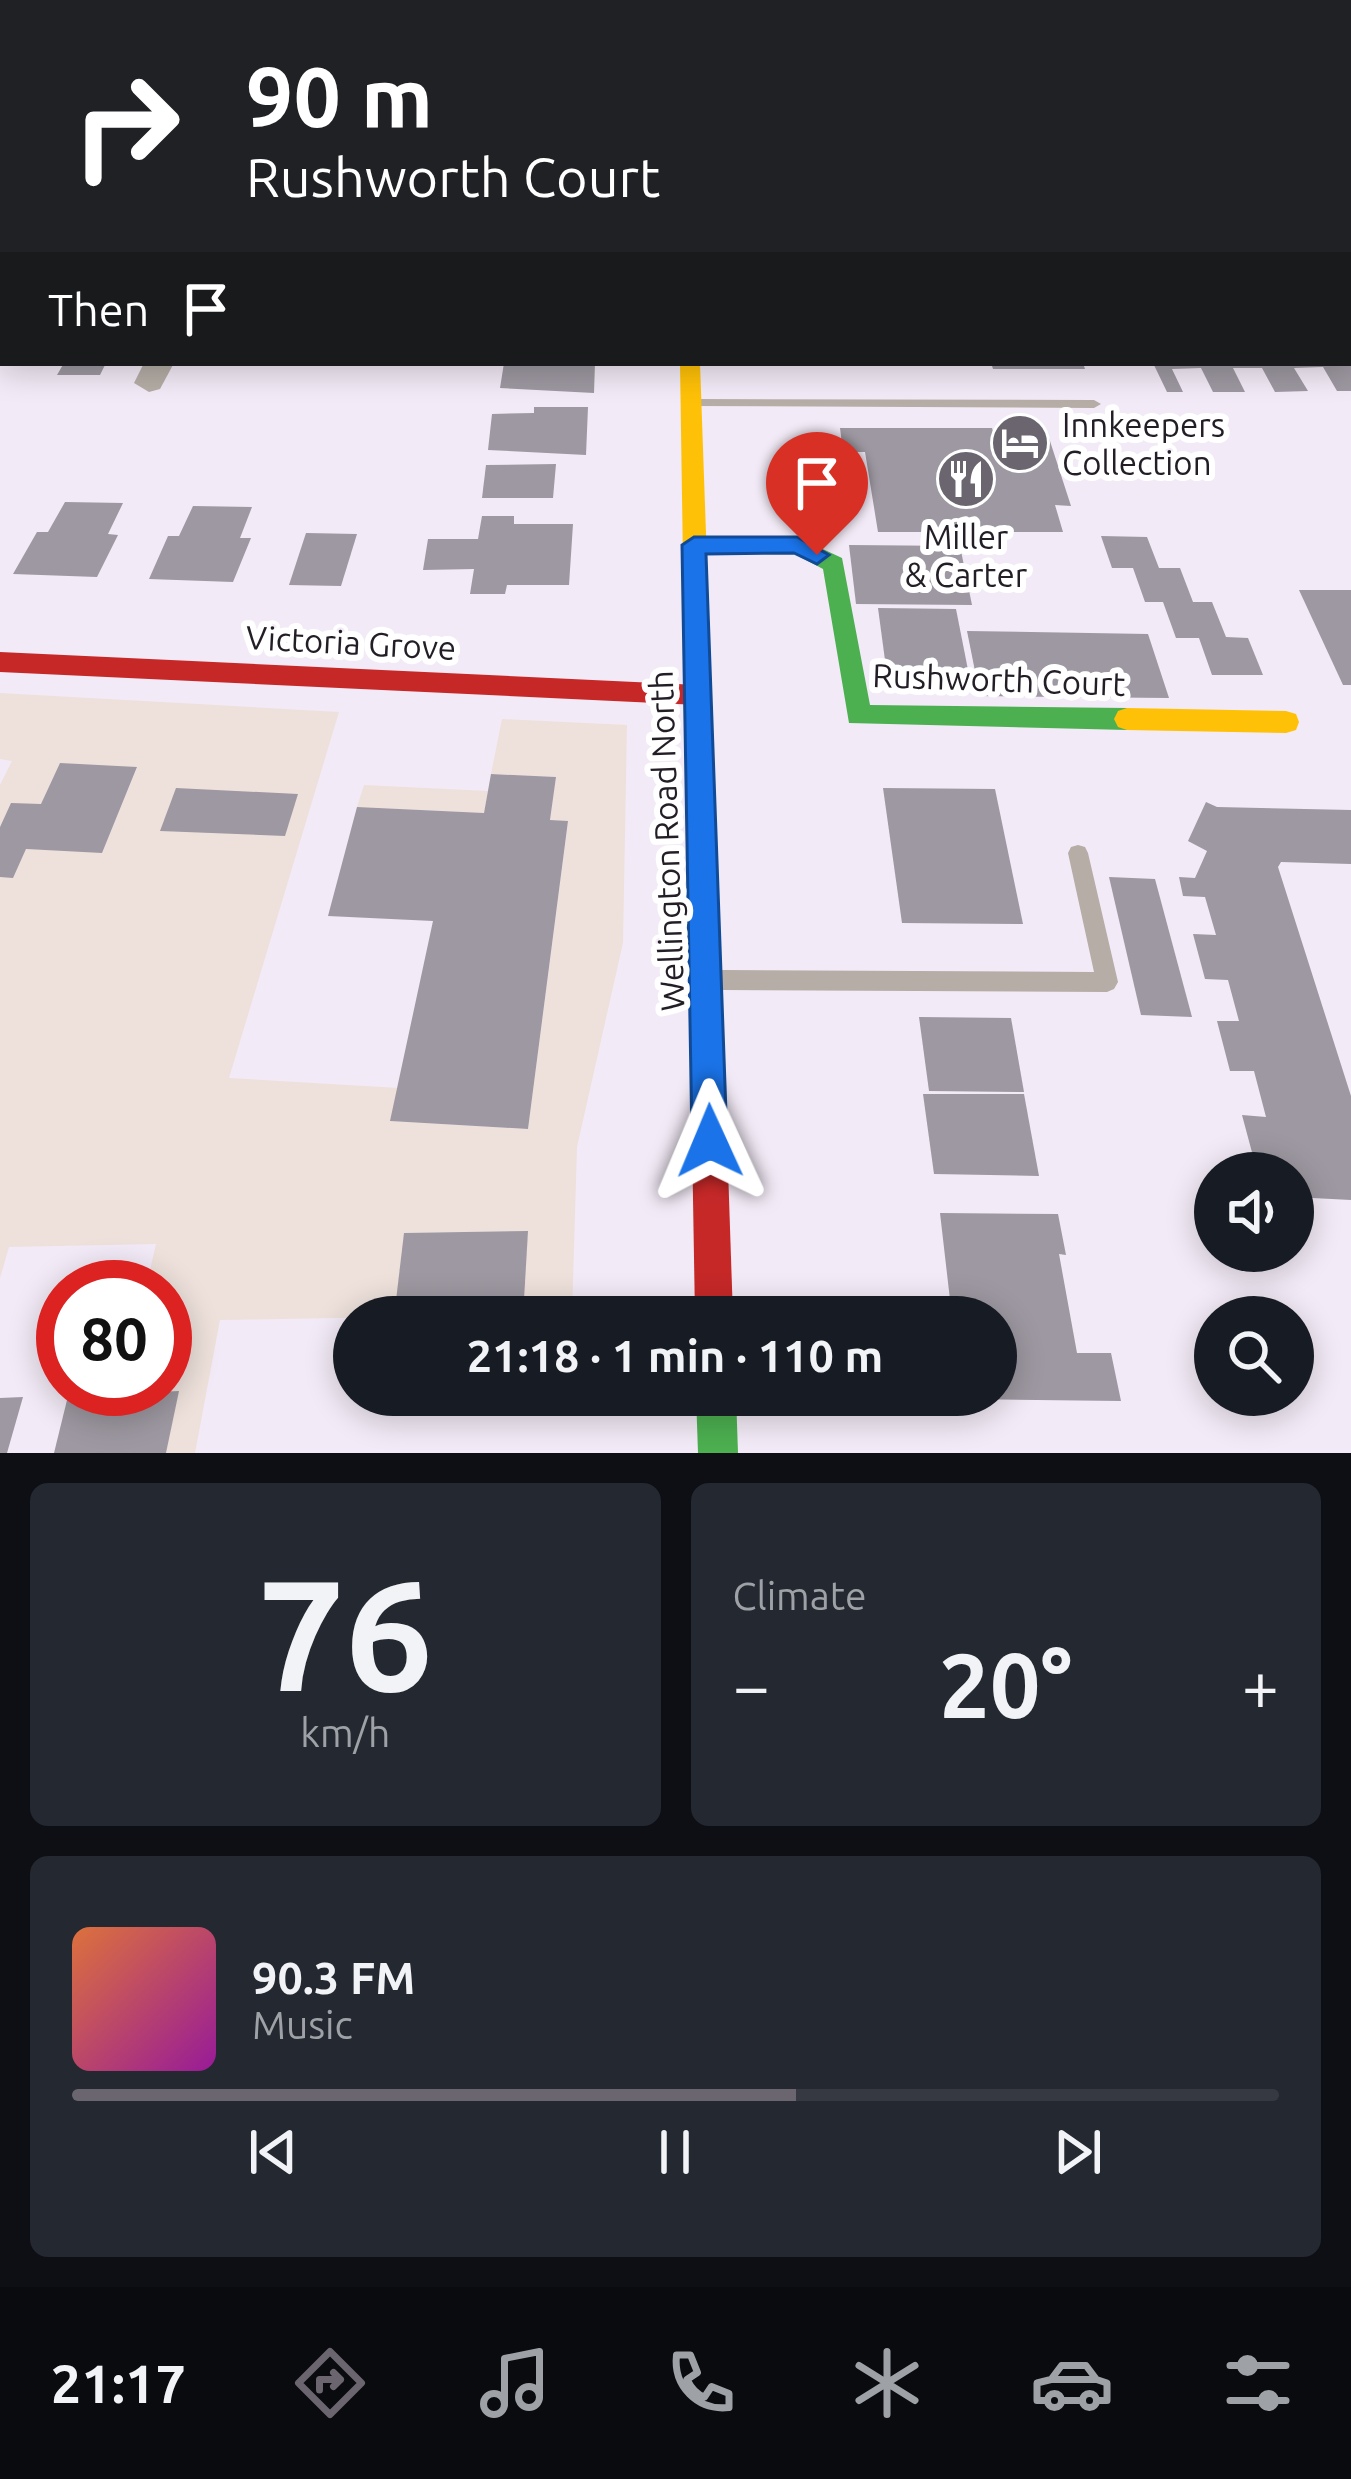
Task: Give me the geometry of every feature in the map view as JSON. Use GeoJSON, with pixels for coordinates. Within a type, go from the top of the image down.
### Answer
{"type":"FeatureCollection","features":[{"type":"Feature","properties":{"kind":"main road","name":"Wellington Road North"},"geometry":{"type":"LineString","coordinates":[[690,366],[714,1296]]}},
{"type":"Feature","properties":{"kind":"main road","name":"Rushworth Court"},"geometry":{"type":"LineString","coordinates":[[694,545],[797,545],[834,564],[858,715],[1286,722]]}},
{"type":"Feature","properties":{"kind":"main road","name":"Victoria Grove"},"geometry":{"type":"LineString","coordinates":[[0,662],[698,695]]}},
{"type":"Feature","properties":{"kind":"main road"},"geometry":{"type":"LineString","coordinates":[[717,1416],[718,1453]]}},
{"type":"Feature","properties":{"kind":"lane"},"geometry":{"type":"LineString","coordinates":[[691,404],[1094,404]]}},
{"type":"Feature","properties":{"kind":"lane"},"geometry":{"type":"LineString","coordinates":[[706,980],[1107,982],[1078,853]]}},
{"type":"Feature","properties":{"kind":"shaded area"},"geometry":{"type":"Polygon","coordinates":[[[0,693],[339,712],[229,1078],[399,1088],[391,1121],[528,1129],[568,822],[550,820],[556,777],[491,774],[502,719],[627,725],[623,943],[577,1147],[573,1296],[524,1296],[527,1231],[405,1233],[397,1296],[333,1296],[333,1318],[220,1320],[195,1453],[166,1453],[173,1416],[192,1416],[192,1260],[152,1260],[156,1244],[9,1247],[0,1278],[0,877],[13,877],[26,849],[102,852],[137,768],[41,804],[11,804],[0,827],[0,785],[12,761],[0,759],[0,693]]]}},
{"type":"Feature","properties":{"kind":"shaded area"},"geometry":{"type":"Polygon","coordinates":[[[364,785],[488,791],[484,813],[357,807],[364,785]]]}},
{"type":"Feature","properties":{"kind":"building"},"geometry":{"type":"Polygon","coordinates":[[[62,366],[104,366],[100,375],[57,375],[62,366]]]}},
{"type":"Feature","properties":{"kind":"building"},"geometry":{"type":"Polygon","coordinates":[[[504,366],[595,366],[594,393],[500,388],[504,366]]]}},
{"type":"Feature","properties":{"kind":"building"},"geometry":{"type":"Polygon","coordinates":[[[992,366],[1085,369],[993,369],[992,366]]]}},
{"type":"Feature","properties":{"kind":"building"},"geometry":{"type":"Polygon","coordinates":[[[1154,366],[1351,366],[1351,391],[1337,391],[1323,367],[1294,368],[1308,391],[1275,392],[1262,368],[1233,368],[1245,392],[1213,392],[1201,368],[1172,369],[1183,392],[1167,392],[1154,366]]]}},
{"type":"Feature","properties":{"kind":"building"},"geometry":{"type":"Polygon","coordinates":[[[534,407],[588,407],[586,455],[488,450],[492,414],[534,413],[534,407]]]}},
{"type":"Feature","properties":{"kind":"building","name":"Miller & Carter"},"geometry":{"type":"Polygon","coordinates":[[[840,428],[992,428],[995,438],[1049,438],[1071,506],[1055,505],[1063,532],[878,532],[865,452],[843,452],[840,428]]]}},
{"type":"Feature","properties":{"kind":"building"},"geometry":{"type":"Polygon","coordinates":[[[556,464],[553,498],[482,498],[486,465],[556,464]]]}},
{"type":"Feature","properties":{"kind":"building"},"geometry":{"type":"Polygon","coordinates":[[[65,502],[123,503],[108,534],[118,535],[97,577],[13,574],[37,532],[48,532],[65,502]]]}},
{"type":"Feature","properties":{"kind":"building"},"geometry":{"type":"Polygon","coordinates":[[[193,506],[252,507],[240,538],[251,538],[233,582],[149,579],[168,536],[179,536],[193,506]]]}},
{"type":"Feature","properties":{"kind":"building"},"geometry":{"type":"Polygon","coordinates":[[[482,516],[514,516],[514,524],[573,524],[569,585],[507,585],[505,594],[470,594],[474,569],[423,570],[428,539],[478,539],[482,516]]]}},
{"type":"Feature","properties":{"kind":"building"},"geometry":{"type":"Polygon","coordinates":[[[306,533],[357,534],[341,586],[289,585],[306,533]]]}},
{"type":"Feature","properties":{"kind":"building"},"geometry":{"type":"Polygon","coordinates":[[[1101,536],[1147,537],[1159,568],[1180,568],[1193,602],[1212,602],[1226,637],[1248,638],[1263,675],[1212,675],[1199,638],[1176,638],[1163,602],[1145,602],[1133,568],[1112,568],[1101,536]]]}},
{"type":"Feature","properties":{"kind":"building"},"geometry":{"type":"Polygon","coordinates":[[[849,545],[960,546],[972,605],[856,604],[849,545]]]}},
{"type":"Feature","properties":{"kind":"building"},"geometry":{"type":"Polygon","coordinates":[[[1299,590],[1351,590],[1351,685],[1343,685],[1299,590]]]}},
{"type":"Feature","properties":{"kind":"building"},"geometry":{"type":"Polygon","coordinates":[[[878,608],[956,609],[969,675],[887,675],[878,608]]]}},
{"type":"Feature","properties":{"kind":"building"},"geometry":{"type":"Polygon","coordinates":[[[967,631],[1148,634],[1169,698],[980,696],[967,631]]]}},
{"type":"Feature","properties":{"kind":"building"},"geometry":{"type":"Polygon","coordinates":[[[60,763],[137,767],[102,853],[26,849],[13,878],[0,877],[0,827],[11,803],[41,804],[60,763]]]}},
{"type":"Feature","properties":{"kind":"building"},"geometry":{"type":"Polygon","coordinates":[[[491,774],[556,777],[550,820],[568,821],[528,1129],[390,1121],[433,921],[328,916],[357,807],[484,813],[491,774]]]}},
{"type":"Feature","properties":{"kind":"building"},"geometry":{"type":"Polygon","coordinates":[[[176,788],[298,794],[285,836],[160,831],[176,788]]]}},
{"type":"Feature","properties":{"kind":"building"},"geometry":{"type":"Polygon","coordinates":[[[883,788],[995,789],[1023,924],[902,923],[883,788]]]}},
{"type":"Feature","properties":{"kind":"building"},"geometry":{"type":"Polygon","coordinates":[[[1206,802],[1217,807],[1351,810],[1351,864],[1281,862],[1278,867],[1351,1096],[1351,1200],[1314,1198],[1314,1152],[1252,1152],[1242,1115],[1266,1117],[1254,1071],[1230,1071],[1217,1021],[1239,1021],[1228,980],[1205,979],[1193,934],[1216,935],[1205,897],[1183,896],[1179,877],[1195,878],[1207,851],[1188,841],[1206,802]]]}},
{"type":"Feature","properties":{"kind":"building"},"geometry":{"type":"Polygon","coordinates":[[[1109,877],[1155,879],[1192,1017],[1141,1015],[1109,877]]]}},
{"type":"Feature","properties":{"kind":"building"},"geometry":{"type":"Polygon","coordinates":[[[919,1017],[1011,1018],[1024,1092],[929,1091],[919,1017]]]}},
{"type":"Feature","properties":{"kind":"building"},"geometry":{"type":"Polygon","coordinates":[[[923,1094],[1024,1094],[1039,1176],[934,1174],[923,1094]]]}},
{"type":"Feature","properties":{"kind":"building"},"geometry":{"type":"Polygon","coordinates":[[[940,1213],[1058,1214],[1066,1255],[1059,1254],[1077,1353],[1111,1353],[1121,1401],[1017,1400],[1017,1296],[950,1296],[940,1213]]]}},
{"type":"Feature","properties":{"kind":"building"},"geometry":{"type":"Polygon","coordinates":[[[528,1231],[524,1296],[396,1296],[404,1233],[528,1231]]]}},
{"type":"Feature","properties":{"kind":"building"},"geometry":{"type":"Polygon","coordinates":[[[23,1397],[7,1453],[0,1453],[0,1398],[23,1397]]]}},
{"type":"Feature","properties":{"kind":"building"},"geometry":{"type":"Polygon","coordinates":[[[63,1416],[174,1416],[166,1453],[54,1453],[63,1416]]]}},
{"type":"Feature","properties":{"kind":"traffic: fast"},"geometry":{"type":"LineString","coordinates":[[694,545],[797,545],[834,564],[858,715],[1127,719]]}},
{"type":"Feature","properties":{"kind":"traffic: fast"},"geometry":{"type":"LineString","coordinates":[[717,1416],[718,1453]]}},
{"type":"Feature","properties":{"kind":"traffic: slow"},"geometry":{"type":"LineString","coordinates":[[690,366],[705,960]]}},
{"type":"Feature","properties":{"kind":"traffic: slow"},"geometry":{"type":"LineString","coordinates":[[1127,719],[1286,722]]}},
{"type":"Feature","properties":{"kind":"traffic: jam"},"geometry":{"type":"LineString","coordinates":[[0,662],[698,695]]}},
{"type":"Feature","properties":{"kind":"traffic: jam"},"geometry":{"type":"LineString","coordinates":[[705,960],[713,1296]]}},
{"type":"Feature","properties":{"kind":"place","name":"Innkeepers Collection"},"geometry":{"type":"Point","coordinates":[1020,443]}},
{"type":"Feature","properties":{"kind":"place","name":"Miller & Carter"},"geometry":{"type":"Point","coordinates":[966,479]}},
{"type":"Feature","properties":{"kind":"route"},"geometry":{"type":"LineString","coordinates":[[710,1141],[694,545],[797,545],[817,555]]}}]}
